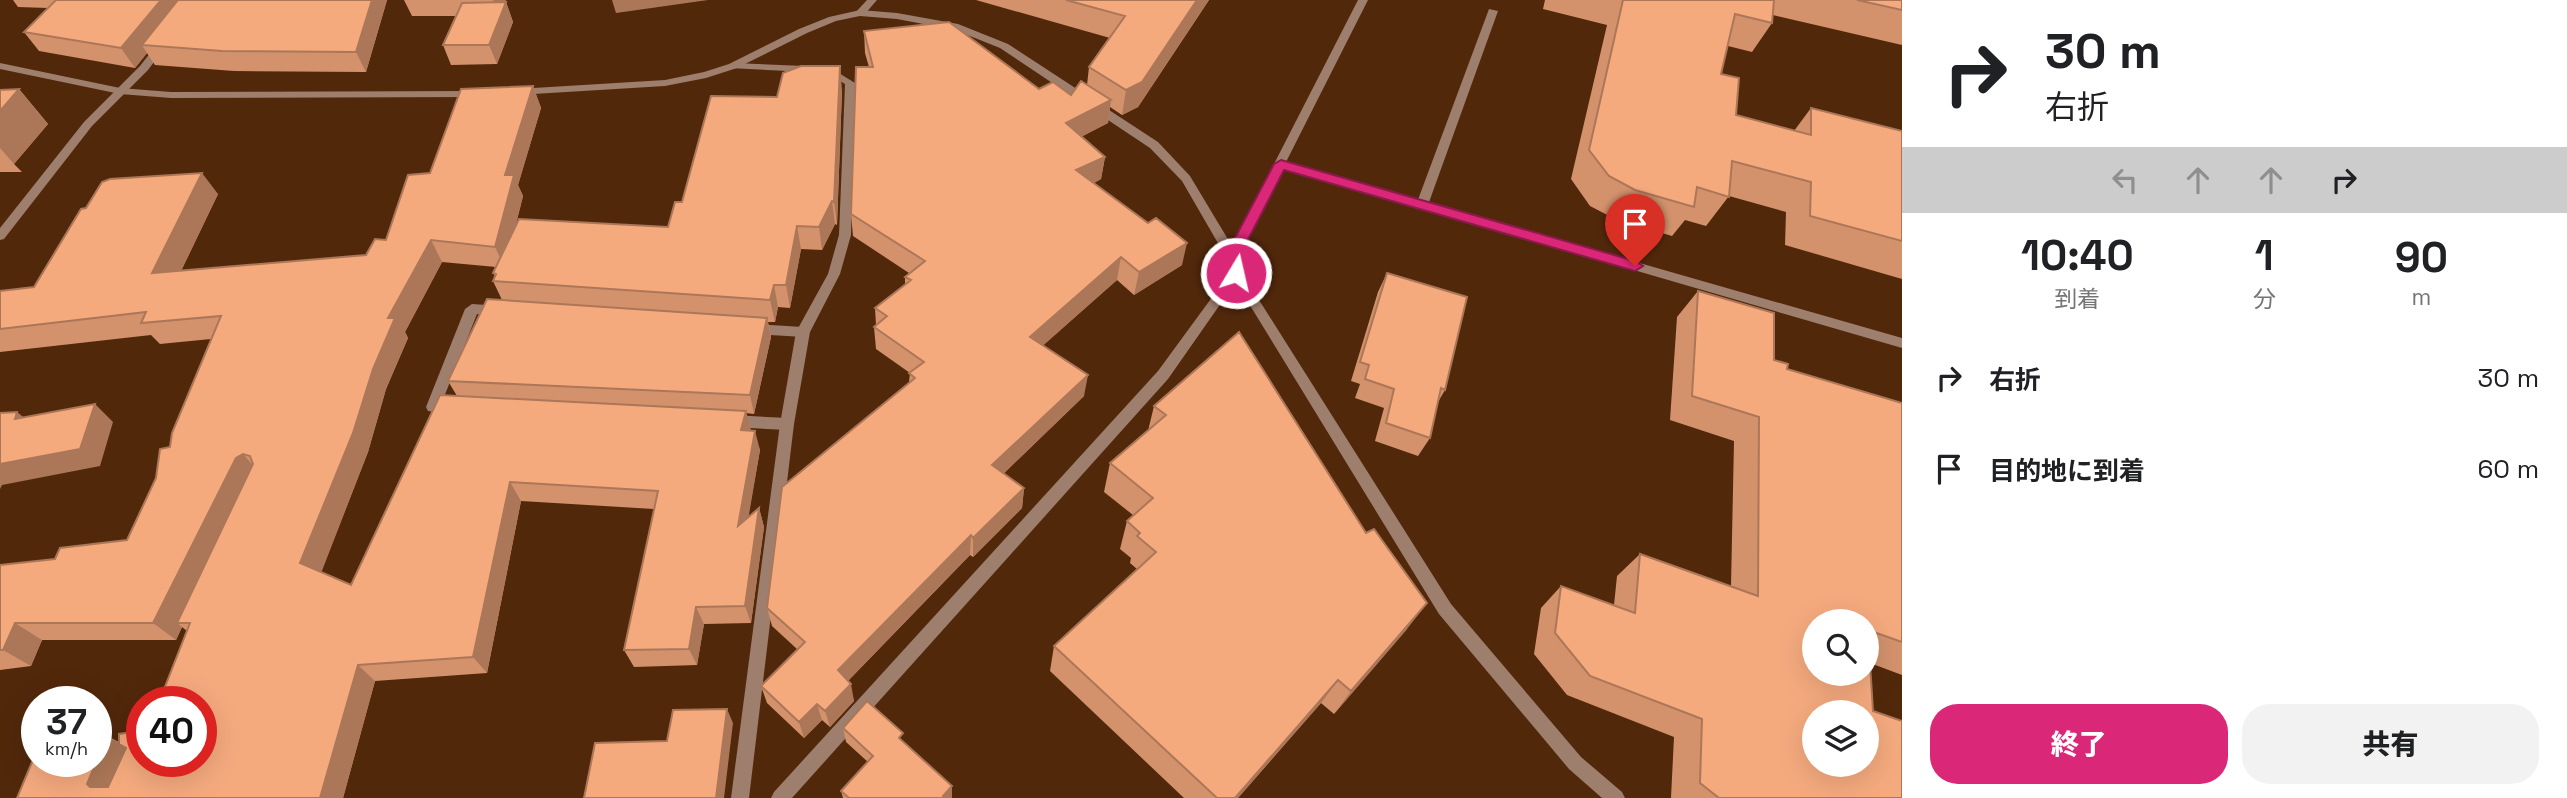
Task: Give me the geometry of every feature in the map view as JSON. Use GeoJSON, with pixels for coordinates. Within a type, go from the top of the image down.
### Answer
{"type":"FeatureCollection","features":[{"type":"Feature","properties":{"kind":"street"},"geometry":{"type":"LineString","coordinates":[[860,13],[872,0]]}},
{"type":"Feature","properties":{"kind":"street"},"geometry":{"type":"LineString","coordinates":[[780,798],[1163,375],[1234,265],[1363,0]]}},
{"type":"Feature","properties":{"kind":"street"},"geometry":{"type":"LineString","coordinates":[[1422,205],[1493,10]]}},
{"type":"Feature","properties":{"kind":"street"},"geometry":{"type":"LineString","coordinates":[[0,66],[120,91],[292,96],[500,93],[665,83],[706,75],[733,66],[803,31],[833,19],[860,13],[897,16],[957,27],[1004,46],[1154,145],[1186,179],[1234,265],[1445,609],[1574,763],[1616,798]]}},
{"type":"Feature","properties":{"kind":"street"},"geometry":{"type":"LineString","coordinates":[[0,236],[88,124],[144,68],[167,39]]}},
{"type":"Feature","properties":{"kind":"street"},"geometry":{"type":"LineString","coordinates":[[733,66],[829,70],[850,83],[845,235],[834,274],[803,332],[787,424],[740,798]]}},
{"type":"Feature","properties":{"kind":"street"},"geometry":{"type":"LineString","coordinates":[[1281,164],[1902,343]]}},
{"type":"Feature","properties":{"kind":"street"},"geometry":{"type":"LineString","coordinates":[[460,408],[433,407],[472,309],[513,312]]}},
{"type":"Feature","properties":{"kind":"street"},"geometry":{"type":"LineString","coordinates":[[734,327],[803,332]]}},
{"type":"Feature","properties":{"kind":"street"},"geometry":{"type":"LineString","coordinates":[[719,421],[787,424]]}},
{"type":"Feature","properties":{"kind":"building"},"geometry":{"type":"Polygon","coordinates":[[[56,0],[161,0],[121,48],[24,32],[56,0]]]}},
{"type":"Feature","properties":{"kind":"building"},"geometry":{"type":"Polygon","coordinates":[[[178,0],[372,0],[356,52],[222,51],[142,45],[178,0]]]}},
{"type":"Feature","properties":{"kind":"building"},"geometry":{"type":"Polygon","coordinates":[[[1066,0],[1197,0],[1142,82],[1126,90],[1089,67],[1125,16],[1066,0]]]}},
{"type":"Feature","properties":{"kind":"building"},"geometry":{"type":"Polygon","coordinates":[[[1623,0],[1774,0],[1772,23],[1735,14],[1721,74],[1739,78],[1736,115],[1811,135],[1811,108],[1902,131],[1902,241],[1810,216],[1811,182],[1732,161],[1729,197],[1697,187],[1694,207],[1635,190],[1609,176],[1589,150],[1623,0]]]}},
{"type":"Feature","properties":{"kind":"building"},"geometry":{"type":"Polygon","coordinates":[[[1857,0],[1902,0],[1902,10],[1857,0]]]}},
{"type":"Feature","properties":{"kind":"building"},"geometry":{"type":"Polygon","coordinates":[[[506,2],[489,45],[443,45],[462,3],[506,2]]]}},
{"type":"Feature","properties":{"kind":"building"},"geometry":{"type":"Polygon","coordinates":[[[949,22],[1039,89],[1053,82],[1071,95],[1081,81],[1111,100],[1066,123],[1105,157],[1076,170],[1148,223],[1156,218],[1187,243],[1139,272],[1121,257],[1030,337],[1088,375],[992,465],[1024,488],[973,538],[971,535],[838,670],[851,684],[825,711],[817,704],[799,722],[761,686],[805,642],[767,608],[782,487],[915,378],[909,373],[924,362],[874,327],[887,316],[875,308],[911,280],[905,277],[925,261],[851,214],[856,67],[873,67],[864,31],[949,22]]]}},
{"type":"Feature","properties":{"kind":"building"},"geometry":{"type":"Polygon","coordinates":[[[801,66],[840,66],[834,202],[832,201],[819,227],[797,226],[786,285],[774,285],[770,300],[493,281],[496,274],[493,273],[519,219],[668,227],[675,202],[682,202],[711,96],[777,97],[783,73],[801,66]]]}},
{"type":"Feature","properties":{"kind":"building"},"geometry":{"type":"Polygon","coordinates":[[[533,86],[505,175],[514,175],[495,247],[431,240],[388,318],[395,318],[373,369],[353,433],[300,563],[351,585],[440,395],[746,411],[741,430],[755,431],[738,526],[759,508],[745,606],[696,607],[689,649],[624,650],[658,491],[510,482],[473,657],[358,665],[320,798],[17,798],[26,777],[90,777],[87,784],[90,787],[108,787],[126,748],[126,777],[217,777],[217,686],[165,686],[190,623],[177,623],[253,464],[250,456],[243,454],[236,458],[153,623],[15,623],[3,650],[0,650],[0,565],[55,559],[60,548],[127,540],[156,478],[160,449],[170,447],[172,433],[221,316],[141,323],[146,312],[0,329],[0,291],[34,287],[81,209],[86,208],[102,182],[110,179],[202,173],[152,273],[366,255],[375,239],[386,240],[408,175],[430,173],[461,89],[533,86]]]}},
{"type":"Feature","properties":{"kind":"building"},"geometry":{"type":"Polygon","coordinates":[[[19,89],[0,111],[0,90],[19,89]]]}},
{"type":"Feature","properties":{"kind":"building"},"geometry":{"type":"Polygon","coordinates":[[[1387,273],[1467,297],[1445,390],[1441,388],[1430,438],[1386,423],[1394,389],[1365,379],[1369,365],[1360,362],[1387,273]]]}},
{"type":"Feature","properties":{"kind":"building"},"geometry":{"type":"Polygon","coordinates":[[[1698,291],[1774,313],[1774,360],[1788,364],[1787,369],[1902,403],[1902,642],[1879,634],[1879,609],[1802,609],[1802,686],[1871,686],[1872,700],[1802,700],[1802,777],[1879,777],[1879,713],[1902,721],[1902,798],[1719,798],[1700,783],[1702,719],[1590,676],[1555,633],[1561,586],[1635,613],[1640,554],[1758,596],[1759,417],[1692,396],[1698,291]]]}},
{"type":"Feature","properties":{"kind":"building"},"geometry":{"type":"Polygon","coordinates":[[[487,299],[767,318],[750,395],[448,381],[487,299]]]}},
{"type":"Feature","properties":{"kind":"building"},"geometry":{"type":"Polygon","coordinates":[[[1239,332],[1366,533],[1374,529],[1427,603],[1351,691],[1338,680],[1235,798],[1217,798],[1054,646],[1156,552],[1137,536],[1140,533],[1127,521],[1153,498],[1110,463],[1166,415],[1154,406],[1239,332]]]}},
{"type":"Feature","properties":{"kind":"building"},"geometry":{"type":"Polygon","coordinates":[[[95,404],[80,449],[0,464],[0,413],[17,412],[15,419],[95,404]]]}},
{"type":"Feature","properties":{"kind":"building"},"geometry":{"type":"Polygon","coordinates":[[[867,701],[903,733],[899,738],[952,786],[943,796],[945,798],[849,798],[841,791],[873,756],[843,728],[867,701]]]}},
{"type":"Feature","properties":{"kind":"building"},"geometry":{"type":"Polygon","coordinates":[[[727,709],[716,798],[584,798],[595,743],[667,741],[673,710],[727,709]]]}},
{"type":"Feature","properties":{"kind":"building"},"geometry":{"type":"Polygon","coordinates":[[[126,733],[126,748],[119,744],[119,734],[126,733]]]}},
{"type":"Feature","properties":{"kind":"route"},"geometry":{"type":"LineString","coordinates":[[1236,273],[1232,257],[1281,164],[1635,266]]}}]}
